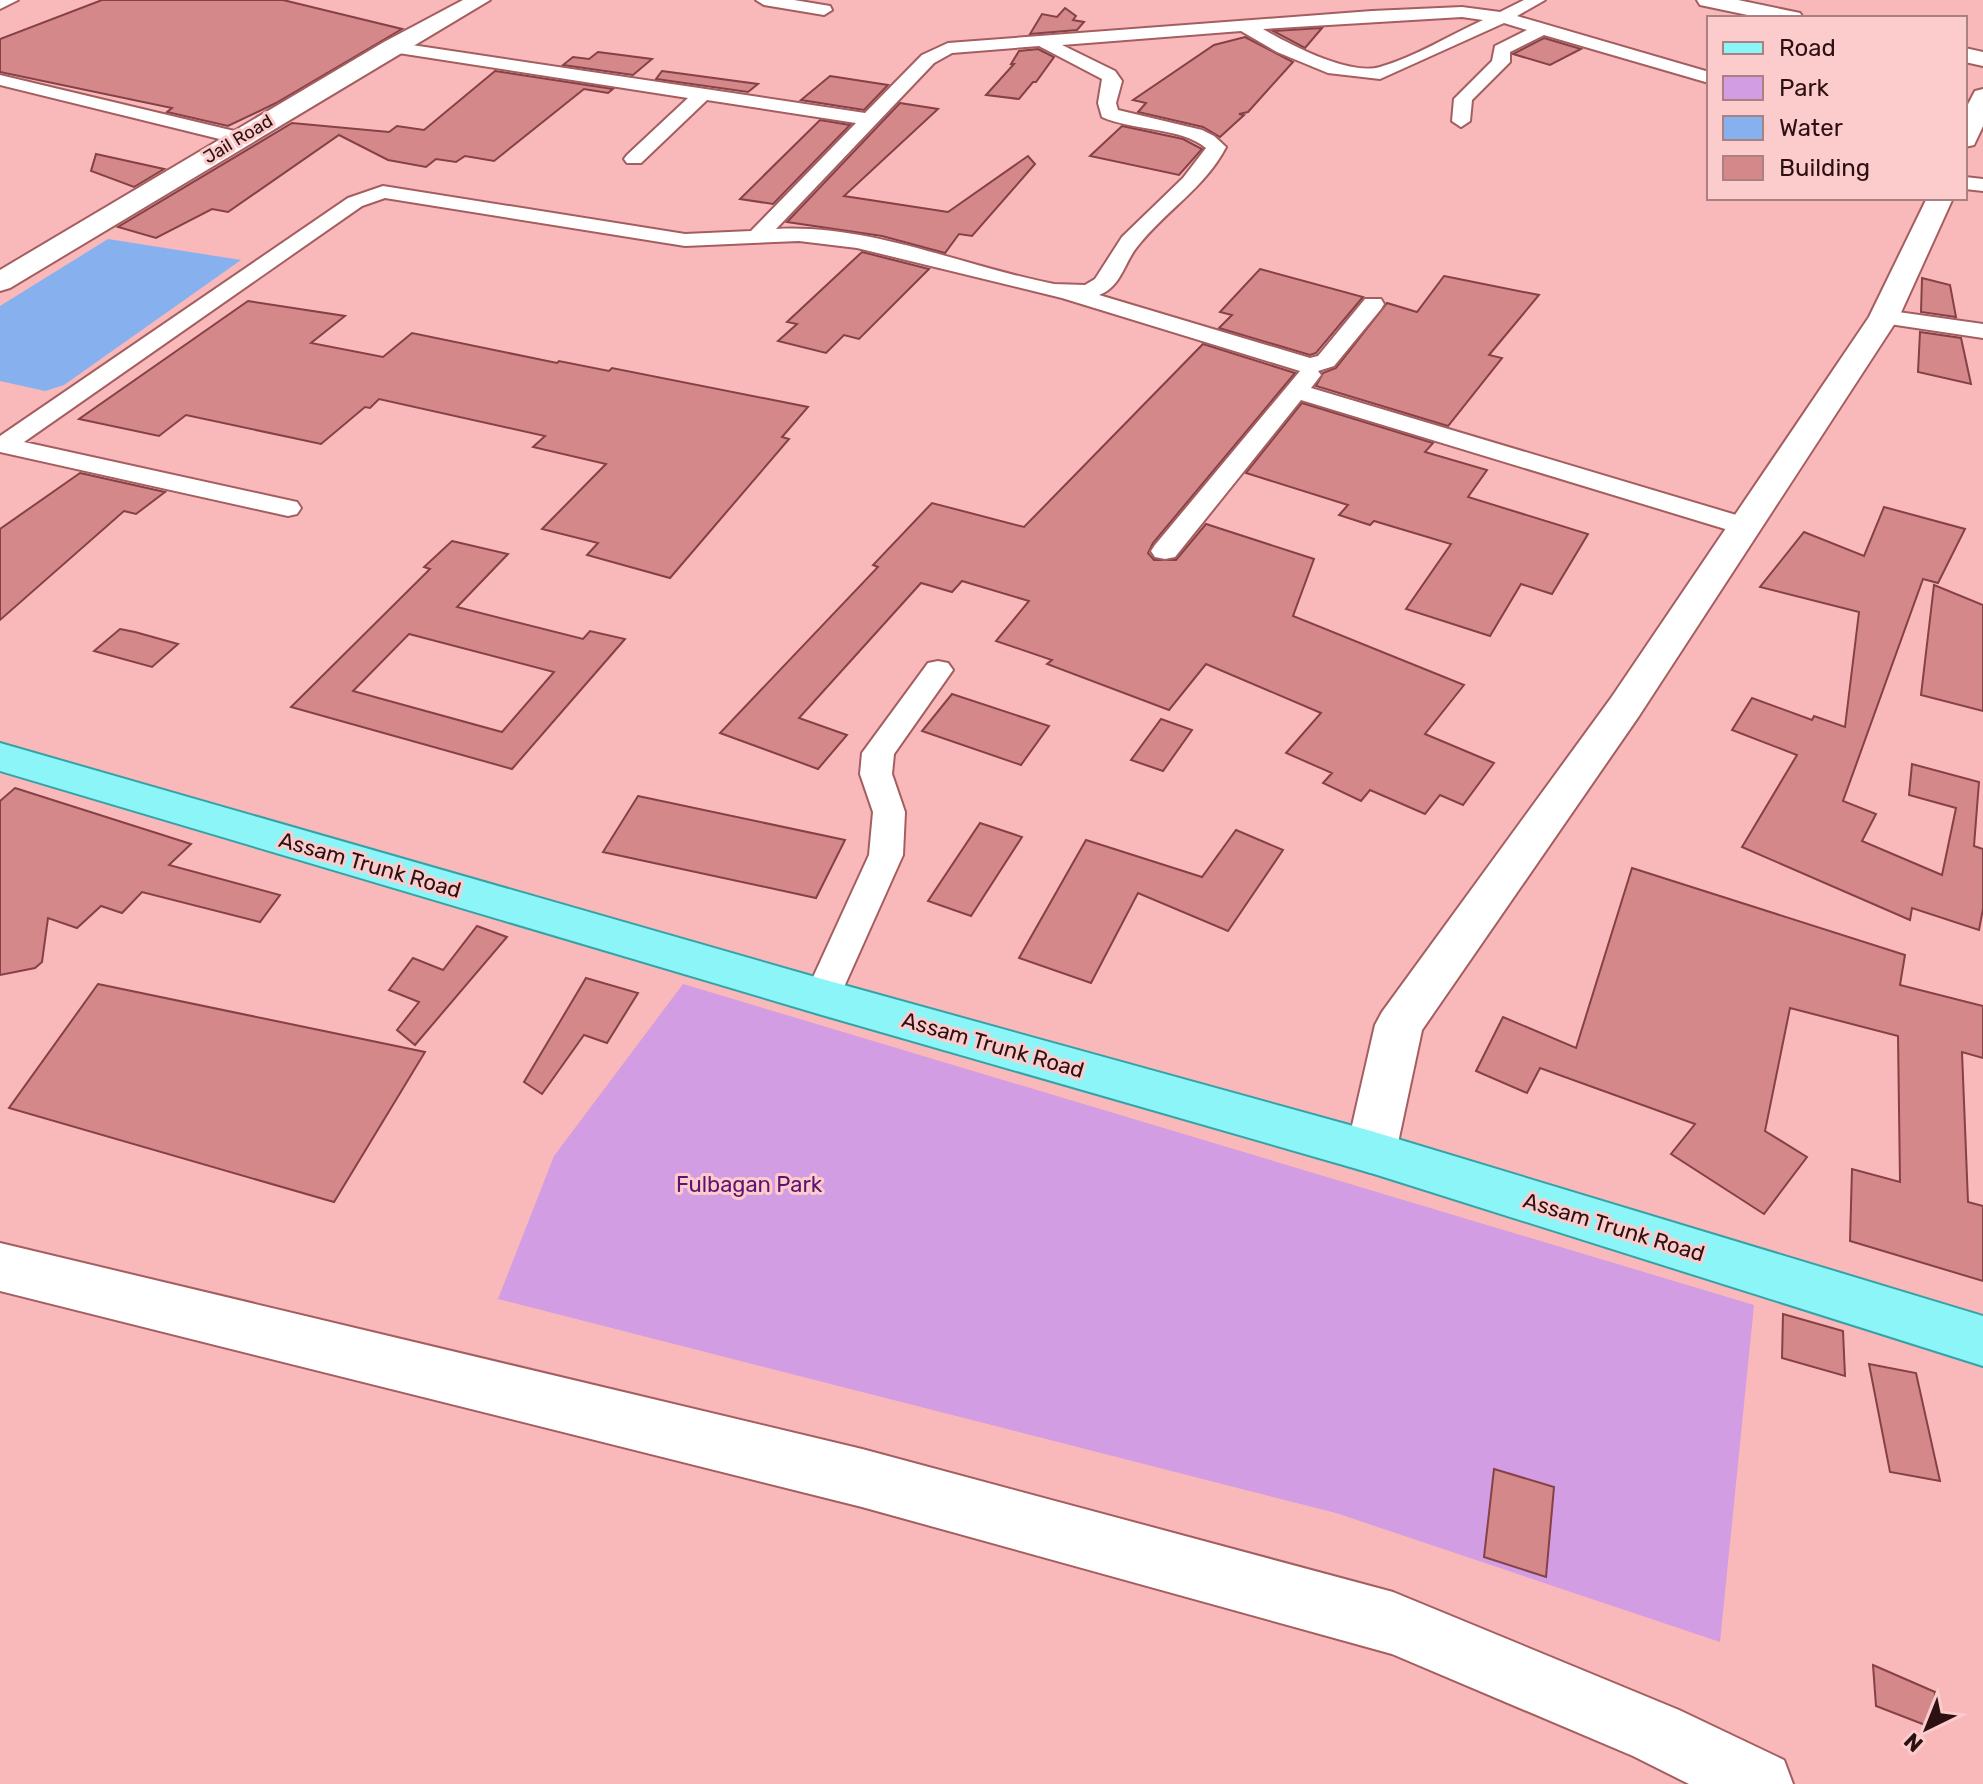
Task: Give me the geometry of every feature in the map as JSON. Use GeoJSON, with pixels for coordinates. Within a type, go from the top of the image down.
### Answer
{"type":"FeatureCollection","features":[{"type":"Feature","properties":{"kind":"main road","name":"Jail Road"},"geometry":{"type":"LineString","coordinates":[[0,282],[392,47],[479,0]]}},
{"type":"Feature","properties":{"kind":"main road"},"geometry":{"type":"LineString","coordinates":[[1708,0],[1783,16]]}},
{"type":"Feature","properties":{"kind":"main road"},"geometry":{"type":"LineString","coordinates":[[1967,135],[1983,96]]}},
{"type":"Feature","properties":{"kind":"main road"},"geometry":{"type":"LineString","coordinates":[[1371,1152],[1399,1025],[1625,707],[1884,317],[1939,200]]}},
{"type":"Feature","properties":{"kind":"main road","name":"Assam Trunk Road"},"geometry":{"type":"LineString","coordinates":[[0,757],[822,997],[1371,1152],[1983,1341]]}},
{"type":"Feature","properties":{"kind":"main road"},"geometry":{"type":"LineString","coordinates":[[0,1267],[862,1478],[1393,1623],[1656,1733],[1760,1784]]}},
{"type":"Feature","properties":{"kind":"street"},"geometry":{"type":"LineString","coordinates":[[0,4],[10,0]]}},
{"type":"Feature","properties":{"kind":"street"},"geometry":{"type":"LineString","coordinates":[[764,0],[824,10]]}},
{"type":"Feature","properties":{"kind":"street"},"geometry":{"type":"LineString","coordinates":[[1243,25],[1283,48],[1334,69],[1380,74],[1537,0]]}},
{"type":"Feature","properties":{"kind":"street"},"geometry":{"type":"LineString","coordinates":[[1263,7],[1284,21]]}},
{"type":"Feature","properties":{"kind":"street"},"geometry":{"type":"LineString","coordinates":[[758,236],[935,52],[961,46],[1439,12],[1502,17],[1707,77]]}},
{"type":"Feature","properties":{"kind":"street"},"geometry":{"type":"LineString","coordinates":[[1461,121],[1463,99],[1501,62],[1501,50],[1542,29]]}},
{"type":"Feature","properties":{"kind":"street"},"geometry":{"type":"LineString","coordinates":[[1049,39],[1109,75],[1113,81],[1107,103],[1109,113],[1124,121],[1199,136],[1216,147],[1160,213],[1129,243],[1101,285],[1089,291],[1057,290]]}},
{"type":"Feature","properties":{"kind":"street"},"geometry":{"type":"LineString","coordinates":[[392,47],[871,120]]}},
{"type":"Feature","properties":{"kind":"street"},"geometry":{"type":"LineString","coordinates":[[0,80],[240,138]]}},
{"type":"Feature","properties":{"kind":"street"},"geometry":{"type":"LineString","coordinates":[[634,159],[703,94]]}},
{"type":"Feature","properties":{"kind":"street"},"geometry":{"type":"LineString","coordinates":[[2,444],[355,202],[383,192],[685,240],[730,241],[800,234],[837,238],[1057,290],[1302,364],[1317,365],[1326,361],[1373,304]]}},
{"type":"Feature","properties":{"kind":"street"},"geometry":{"type":"LineString","coordinates":[[1884,317],[1983,331]]}},
{"type":"Feature","properties":{"kind":"street"},"geometry":{"type":"LineString","coordinates":[[1165,551],[1317,365]]}},
{"type":"Feature","properties":{"kind":"street"},"geometry":{"type":"LineString","coordinates":[[1297,391],[1744,526]]}},
{"type":"Feature","properties":{"kind":"street"},"geometry":{"type":"LineString","coordinates":[[2,444],[288,508]]}},
{"type":"Feature","properties":{"kind":"street"},"geometry":{"type":"LineString","coordinates":[[822,997],[886,855],[889,812],[876,774],[878,753],[938,670]]}},
{"type":"Feature","properties":{"kind":"green space","name":"Fulbagan Park"},"geometry":{"type":"Polygon","coordinates":[[[683,984],[1754,1305],[1720,1642],[1336,1513],[498,1299],[554,1156],[683,984]]]}},
{"type":"Feature","properties":{"kind":"water"},"geometry":{"type":"Polygon","coordinates":[[[108,239],[241,260],[64,385],[45,391],[0,381],[0,306],[108,239]]]}},
{"type":"Feature","properties":{"kind":"building"},"geometry":{"type":"Polygon","coordinates":[[[102,0],[283,0],[402,29],[276,103],[228,126],[167,112],[172,108],[0,72],[0,39],[102,0]]]}},
{"type":"Feature","properties":{"kind":"building"},"geometry":{"type":"Polygon","coordinates":[[[1065,8],[1076,16],[1073,20],[1084,22],[1077,30],[1030,34],[1042,14],[1057,17],[1065,8]]]}},
{"type":"Feature","properties":{"kind":"building"},"geometry":{"type":"Polygon","coordinates":[[[1322,28],[1305,48],[1273,31],[1322,28]]]}},
{"type":"Feature","properties":{"kind":"building"},"geometry":{"type":"Polygon","coordinates":[[[1245,37],[1293,62],[1248,112],[1239,114],[1244,115],[1220,137],[1203,127],[1138,112],[1146,103],[1133,100],[1214,45],[1245,37]]]}},
{"type":"Feature","properties":{"kind":"building"},"geometry":{"type":"Polygon","coordinates":[[[1544,38],[1581,49],[1550,65],[1513,54],[1544,38]]]}},
{"type":"Feature","properties":{"kind":"building"},"geometry":{"type":"Polygon","coordinates":[[[1038,49],[1054,57],[1019,99],[986,95],[1014,64],[1011,64],[1019,51],[1038,49]]]}},
{"type":"Feature","properties":{"kind":"building"},"geometry":{"type":"Polygon","coordinates":[[[598,52],[652,59],[633,75],[563,65],[573,57],[589,59],[598,52]]]}},
{"type":"Feature","properties":{"kind":"building"},"geometry":{"type":"Polygon","coordinates":[[[495,71],[613,89],[608,93],[584,89],[494,161],[465,156],[456,162],[436,159],[426,167],[388,160],[339,135],[228,212],[212,209],[156,238],[118,227],[292,123],[389,132],[397,126],[424,130],[495,71]]]}},
{"type":"Feature","properties":{"kind":"building"},"geometry":{"type":"Polygon","coordinates":[[[662,71],[758,84],[748,92],[656,79],[662,71]]]}},
{"type":"Feature","properties":{"kind":"building"},"geometry":{"type":"Polygon","coordinates":[[[830,76],[888,85],[864,110],[801,100],[830,76]]]}},
{"type":"Feature","properties":{"kind":"building"},"geometry":{"type":"Polygon","coordinates":[[[900,103],[938,109],[844,196],[948,212],[1028,156],[1035,164],[972,236],[959,234],[945,253],[882,236],[787,222],[900,103]]]}},
{"type":"Feature","properties":{"kind":"building"},"geometry":{"type":"Polygon","coordinates":[[[820,120],[850,125],[773,204],[740,199],[820,120]]]}},
{"type":"Feature","properties":{"kind":"building"},"geometry":{"type":"Polygon","coordinates":[[[1122,126],[1183,139],[1202,149],[1179,175],[1090,156],[1122,126]]]}},
{"type":"Feature","properties":{"kind":"building"},"geometry":{"type":"Polygon","coordinates":[[[96,154],[164,169],[134,187],[91,171],[96,154]]]}},
{"type":"Feature","properties":{"kind":"building"},"geometry":{"type":"Polygon","coordinates":[[[862,252],[929,269],[859,339],[844,335],[826,353],[778,341],[797,324],[787,322],[862,252]]]}},
{"type":"Feature","properties":{"kind":"building"},"geometry":{"type":"Polygon","coordinates":[[[1260,269],[1363,297],[1316,353],[1310,355],[1219,328],[1232,315],[1220,312],[1260,269]]]}},
{"type":"Feature","properties":{"kind":"building"},"geometry":{"type":"Polygon","coordinates":[[[1444,276],[1539,295],[1489,355],[1502,358],[1448,426],[1316,386],[1323,373],[1336,368],[1387,303],[1417,312],[1444,276]]]}},
{"type":"Feature","properties":{"kind":"building"},"geometry":{"type":"Polygon","coordinates":[[[1922,278],[1950,285],[1956,317],[1921,312],[1922,278]]]}},
{"type":"Feature","properties":{"kind":"building"},"geometry":{"type":"Polygon","coordinates":[[[248,301],[345,316],[311,343],[383,357],[412,333],[557,363],[609,371],[612,368],[808,407],[782,437],[789,439],[670,578],[587,555],[598,543],[542,529],[606,464],[533,447],[545,436],[379,399],[321,444],[186,415],[159,436],[79,419],[248,301]]]}},
{"type":"Feature","properties":{"kind":"building"},"geometry":{"type":"Polygon","coordinates":[[[1920,332],[1961,338],[1971,384],[1918,372],[1920,332]]]}},
{"type":"Feature","properties":{"kind":"building"},"geometry":{"type":"Polygon","coordinates":[[[1203,344],[1295,373],[1153,543],[1148,553],[1154,560],[1176,560],[1206,524],[1314,559],[1293,616],[1464,685],[1425,734],[1494,763],[1463,805],[1440,795],[1425,814],[1370,790],[1361,801],[1323,783],[1332,773],[1286,753],[1321,713],[1206,664],[1169,710],[1047,664],[1052,660],[996,641],[1029,601],[962,581],[952,592],[921,583],[799,718],[847,735],[818,769],[720,733],[878,567],[873,565],[932,503],[1024,527],[1203,344]]]}},
{"type":"Feature","properties":{"kind":"building"},"geometry":{"type":"Polygon","coordinates":[[[1302,403],[1433,443],[1425,452],[1487,470],[1468,497],[1588,534],[1552,594],[1521,584],[1490,636],[1406,609],[1451,544],[1374,521],[1370,525],[1339,515],[1348,505],[1246,473],[1302,403]]]}},
{"type":"Feature","properties":{"kind":"building"},"geometry":{"type":"Polygon","coordinates":[[[80,473],[165,492],[136,514],[124,511],[0,620],[0,529],[80,473]]]}},
{"type":"Feature","properties":{"kind":"building"},"geometry":{"type":"Polygon","coordinates":[[[1884,507],[1965,529],[1938,583],[1923,579],[1843,801],[1876,814],[1862,841],[1942,875],[1956,808],[1909,795],[1912,764],[1979,782],[1974,846],[1983,849],[1983,909],[1979,930],[1912,908],[1910,920],[1742,847],[1797,755],[1732,730],[1752,698],[1812,720],[1814,716],[1845,727],[1859,612],[1760,587],[1804,532],[1864,556],[1884,507]]]}},
{"type":"Feature","properties":{"kind":"building"},"geometry":{"type":"Polygon","coordinates":[[[452,541],[508,554],[457,607],[583,639],[590,631],[625,639],[512,769],[291,707],[430,569],[424,567],[452,541]],[[409,634],[353,691],[502,732],[554,672],[409,634]]]}},
{"type":"Feature","properties":{"kind":"building"},"geometry":{"type":"Polygon","coordinates":[[[1934,585],[1983,605],[1983,711],[1921,695],[1934,585]]]}},
{"type":"Feature","properties":{"kind":"building"},"geometry":{"type":"Polygon","coordinates":[[[120,629],[178,644],[152,667],[94,651],[120,629]]]}},
{"type":"Feature","properties":{"kind":"building"},"geometry":{"type":"Polygon","coordinates":[[[952,694],[1049,726],[1021,765],[922,731],[952,694]]]}},
{"type":"Feature","properties":{"kind":"building"},"geometry":{"type":"Polygon","coordinates":[[[1161,719],[1192,730],[1163,771],[1131,760],[1161,719]]]}},
{"type":"Feature","properties":{"kind":"building"},"geometry":{"type":"Polygon","coordinates":[[[15,788],[191,844],[169,865],[280,895],[260,922],[142,892],[122,913],[101,906],[77,928],[48,918],[42,962],[35,968],[0,975],[0,801],[15,788]]]}},
{"type":"Feature","properties":{"kind":"building"},"geometry":{"type":"Polygon","coordinates":[[[638,796],[845,840],[816,898],[603,852],[638,796]]]}},
{"type":"Feature","properties":{"kind":"building"},"geometry":{"type":"Polygon","coordinates":[[[980,823],[1022,837],[971,916],[928,901],[980,823]]]}},
{"type":"Feature","properties":{"kind":"building"},"geometry":{"type":"Polygon","coordinates":[[[1236,830],[1283,850],[1228,931],[1138,893],[1091,983],[1019,958],[1086,840],[1202,877],[1236,830]]]}},
{"type":"Feature","properties":{"kind":"building"},"geometry":{"type":"Polygon","coordinates":[[[1632,868],[1905,955],[1900,985],[1983,1006],[1983,1058],[1962,1052],[1968,1202],[1983,1206],[1983,1281],[1850,1241],[1852,1169],[1900,1182],[1898,1036],[1790,1008],[1765,1131],[1807,1157],[1764,1214],[1671,1154],[1695,1124],[1540,1068],[1527,1093],[1476,1071],[1503,1017],[1576,1048],[1632,868]]]}},
{"type":"Feature","properties":{"kind":"building"},"geometry":{"type":"Polygon","coordinates":[[[477,926],[507,937],[415,1045],[397,1030],[419,1002],[389,990],[413,958],[443,970],[477,926]]]}},
{"type":"Feature","properties":{"kind":"building"},"geometry":{"type":"Polygon","coordinates":[[[586,978],[638,993],[607,1043],[584,1035],[542,1094],[524,1082],[586,978]]]}},
{"type":"Feature","properties":{"kind":"building"},"geometry":{"type":"Polygon","coordinates":[[[98,984],[425,1052],[334,1202],[9,1108],[98,984]]]}},
{"type":"Feature","properties":{"kind":"building"},"geometry":{"type":"Polygon","coordinates":[[[1783,1314],[1843,1331],[1845,1376],[1782,1358],[1783,1314]]]}},
{"type":"Feature","properties":{"kind":"building"},"geometry":{"type":"Polygon","coordinates":[[[1869,1364],[1916,1373],[1940,1481],[1890,1472],[1869,1364]]]}},
{"type":"Feature","properties":{"kind":"building"},"geometry":{"type":"Polygon","coordinates":[[[1494,1469],[1554,1487],[1546,1577],[1484,1557],[1494,1469]]]}},
{"type":"Feature","properties":{"kind":"building"},"geometry":{"type":"Polygon","coordinates":[[[1873,1665],[1935,1692],[1933,1728],[1876,1706],[1873,1665]]]}}]}
